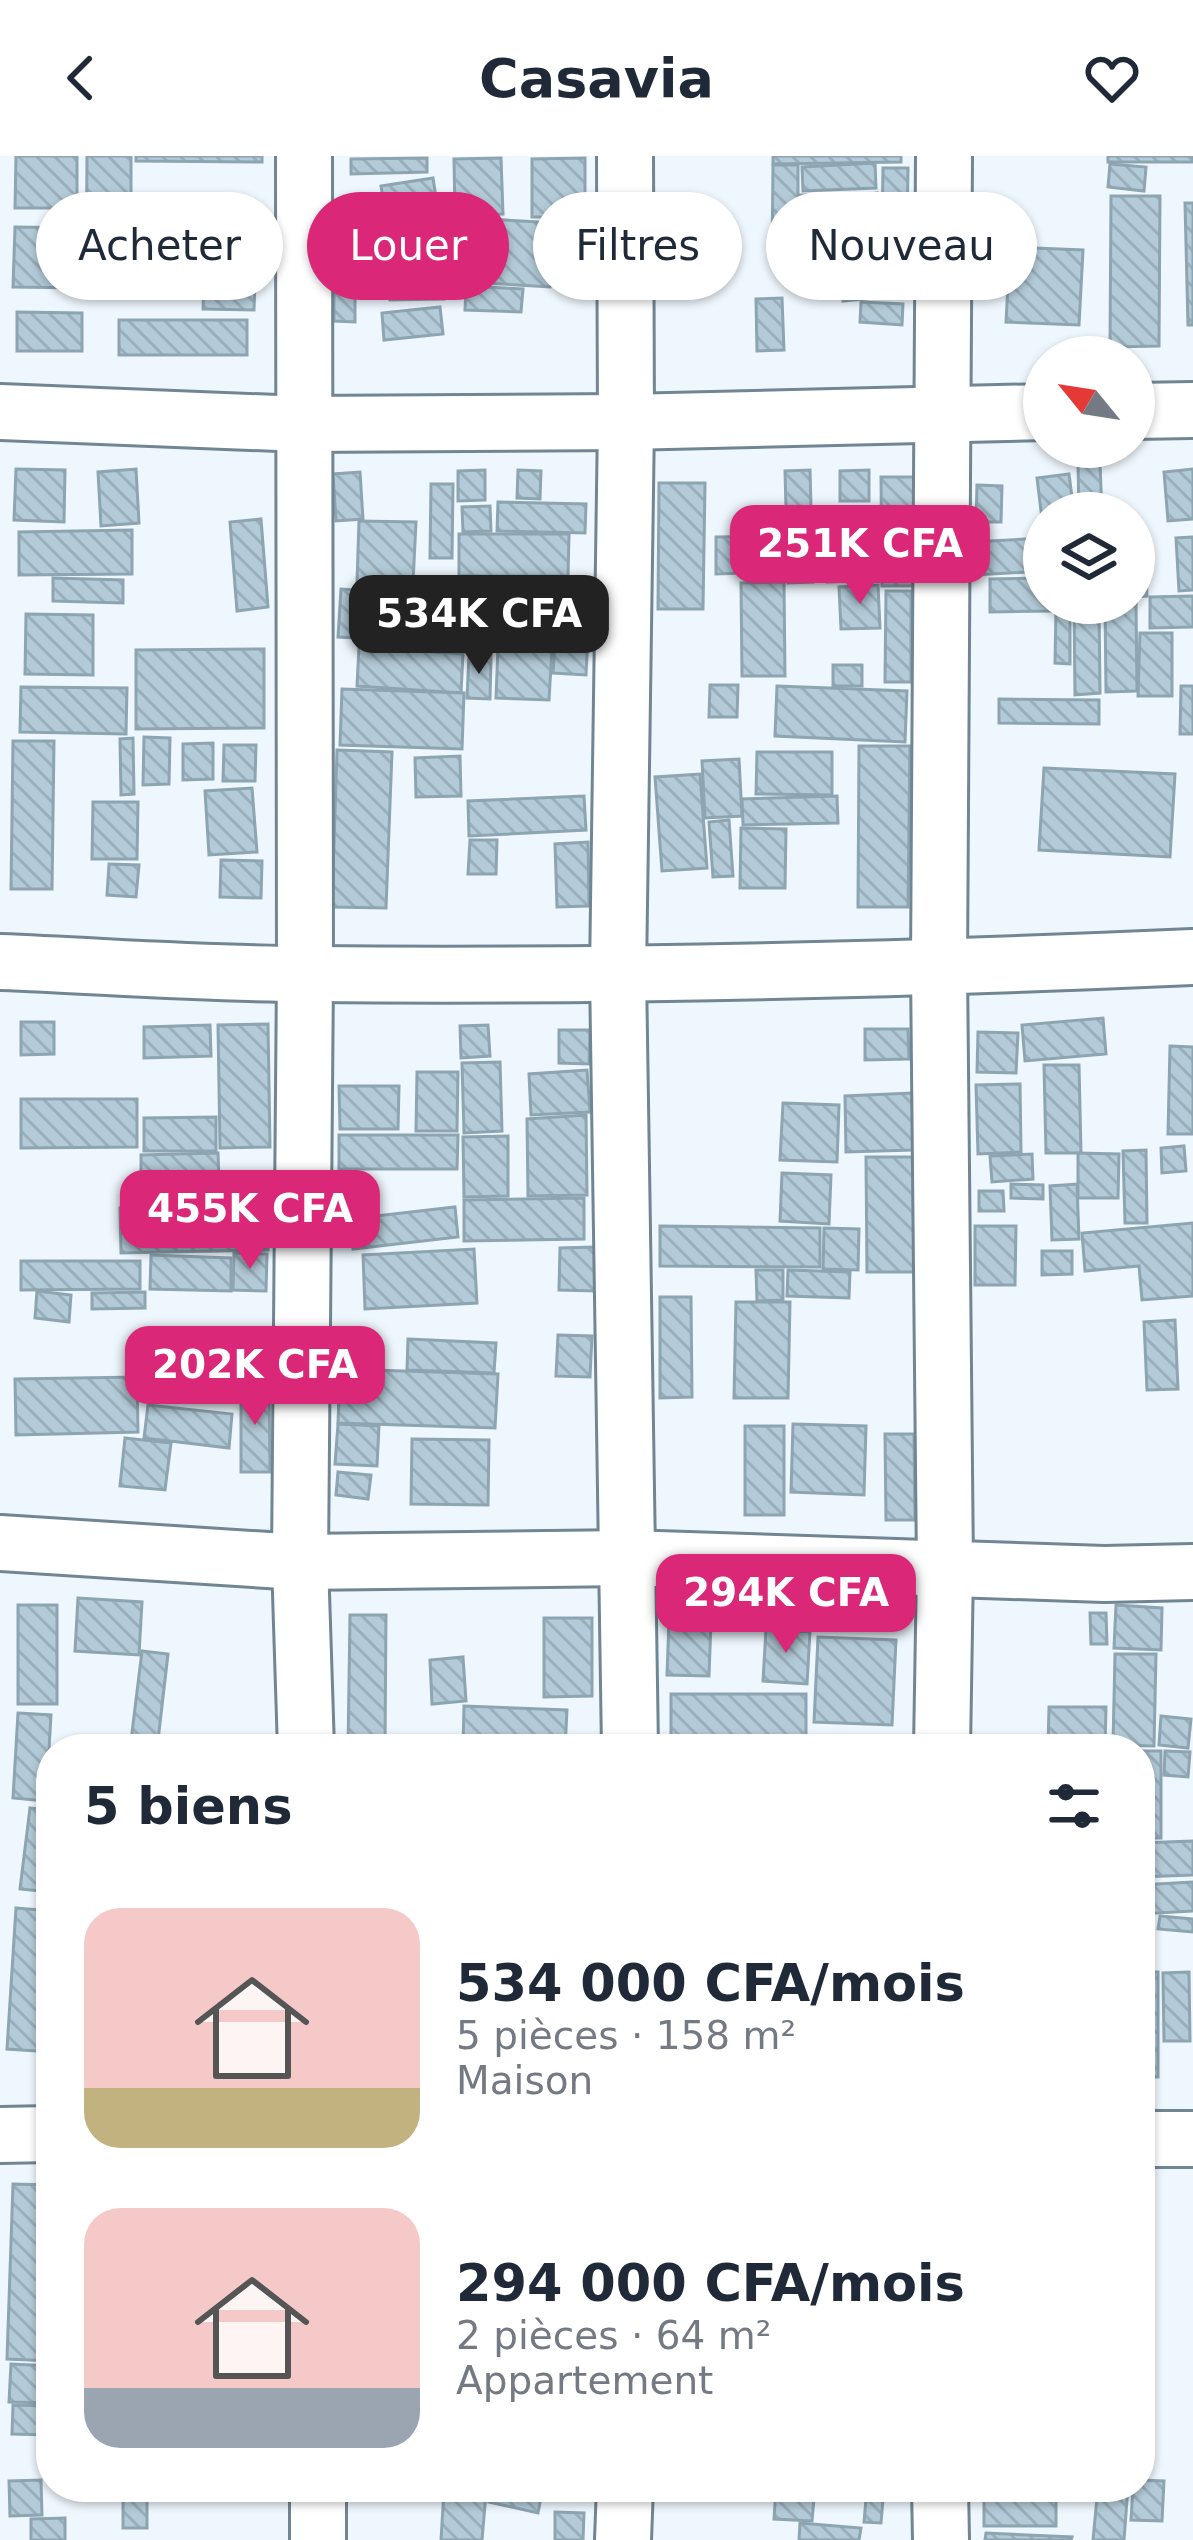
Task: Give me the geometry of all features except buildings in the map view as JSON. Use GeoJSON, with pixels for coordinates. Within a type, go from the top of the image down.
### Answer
{"type":"FeatureCollection","features":[{"type":"Feature","properties":{"kind":"street"},"geometry":{"type":"LineString","coordinates":[[304,156],[300,1562],[306,1734]]}},
{"type":"Feature","properties":{"kind":"street"},"geometry":{"type":"LineString","coordinates":[[625,156],[618,973],[630,1734]]}},
{"type":"Feature","properties":{"kind":"street"},"geometry":{"type":"LineString","coordinates":[[942,1734],[939,968],[944,156]]}},
{"type":"Feature","properties":{"kind":"street"},"geometry":{"type":"LineString","coordinates":[[1155,410],[1193,410]]}},
{"type":"Feature","properties":{"kind":"street"},"geometry":{"type":"LineString","coordinates":[[0,412],[302,424],[1023,412]]}},
{"type":"Feature","properties":{"kind":"street"},"geometry":{"type":"LineString","coordinates":[[0,962],[305,974],[618,973],[939,968],[1193,957]]}},
{"type":"Feature","properties":{"kind":"street"},"geometry":{"type":"LineString","coordinates":[[0,1543],[300,1562],[627,1558],[1104,1574],[1193,1572]]}},
{"type":"Feature","properties":{"kind":"street"},"geometry":{"type":"LineString","coordinates":[[0,2135],[36,2134]]}},
{"type":"Feature","properties":{"kind":"street"},"geometry":{"type":"LineString","coordinates":[[1155,2140],[1193,2139]]}},
{"type":"Feature","properties":{"kind":"street"},"geometry":{"type":"LineString","coordinates":[[318,2502],[318,2540]]}},
{"type":"Feature","properties":{"kind":"street"},"geometry":{"type":"LineString","coordinates":[[623,2540],[624,2502]]}},
{"type":"Feature","properties":{"kind":"street"},"geometry":{"type":"LineString","coordinates":[[940,2502],[941,2540]]}}]}
